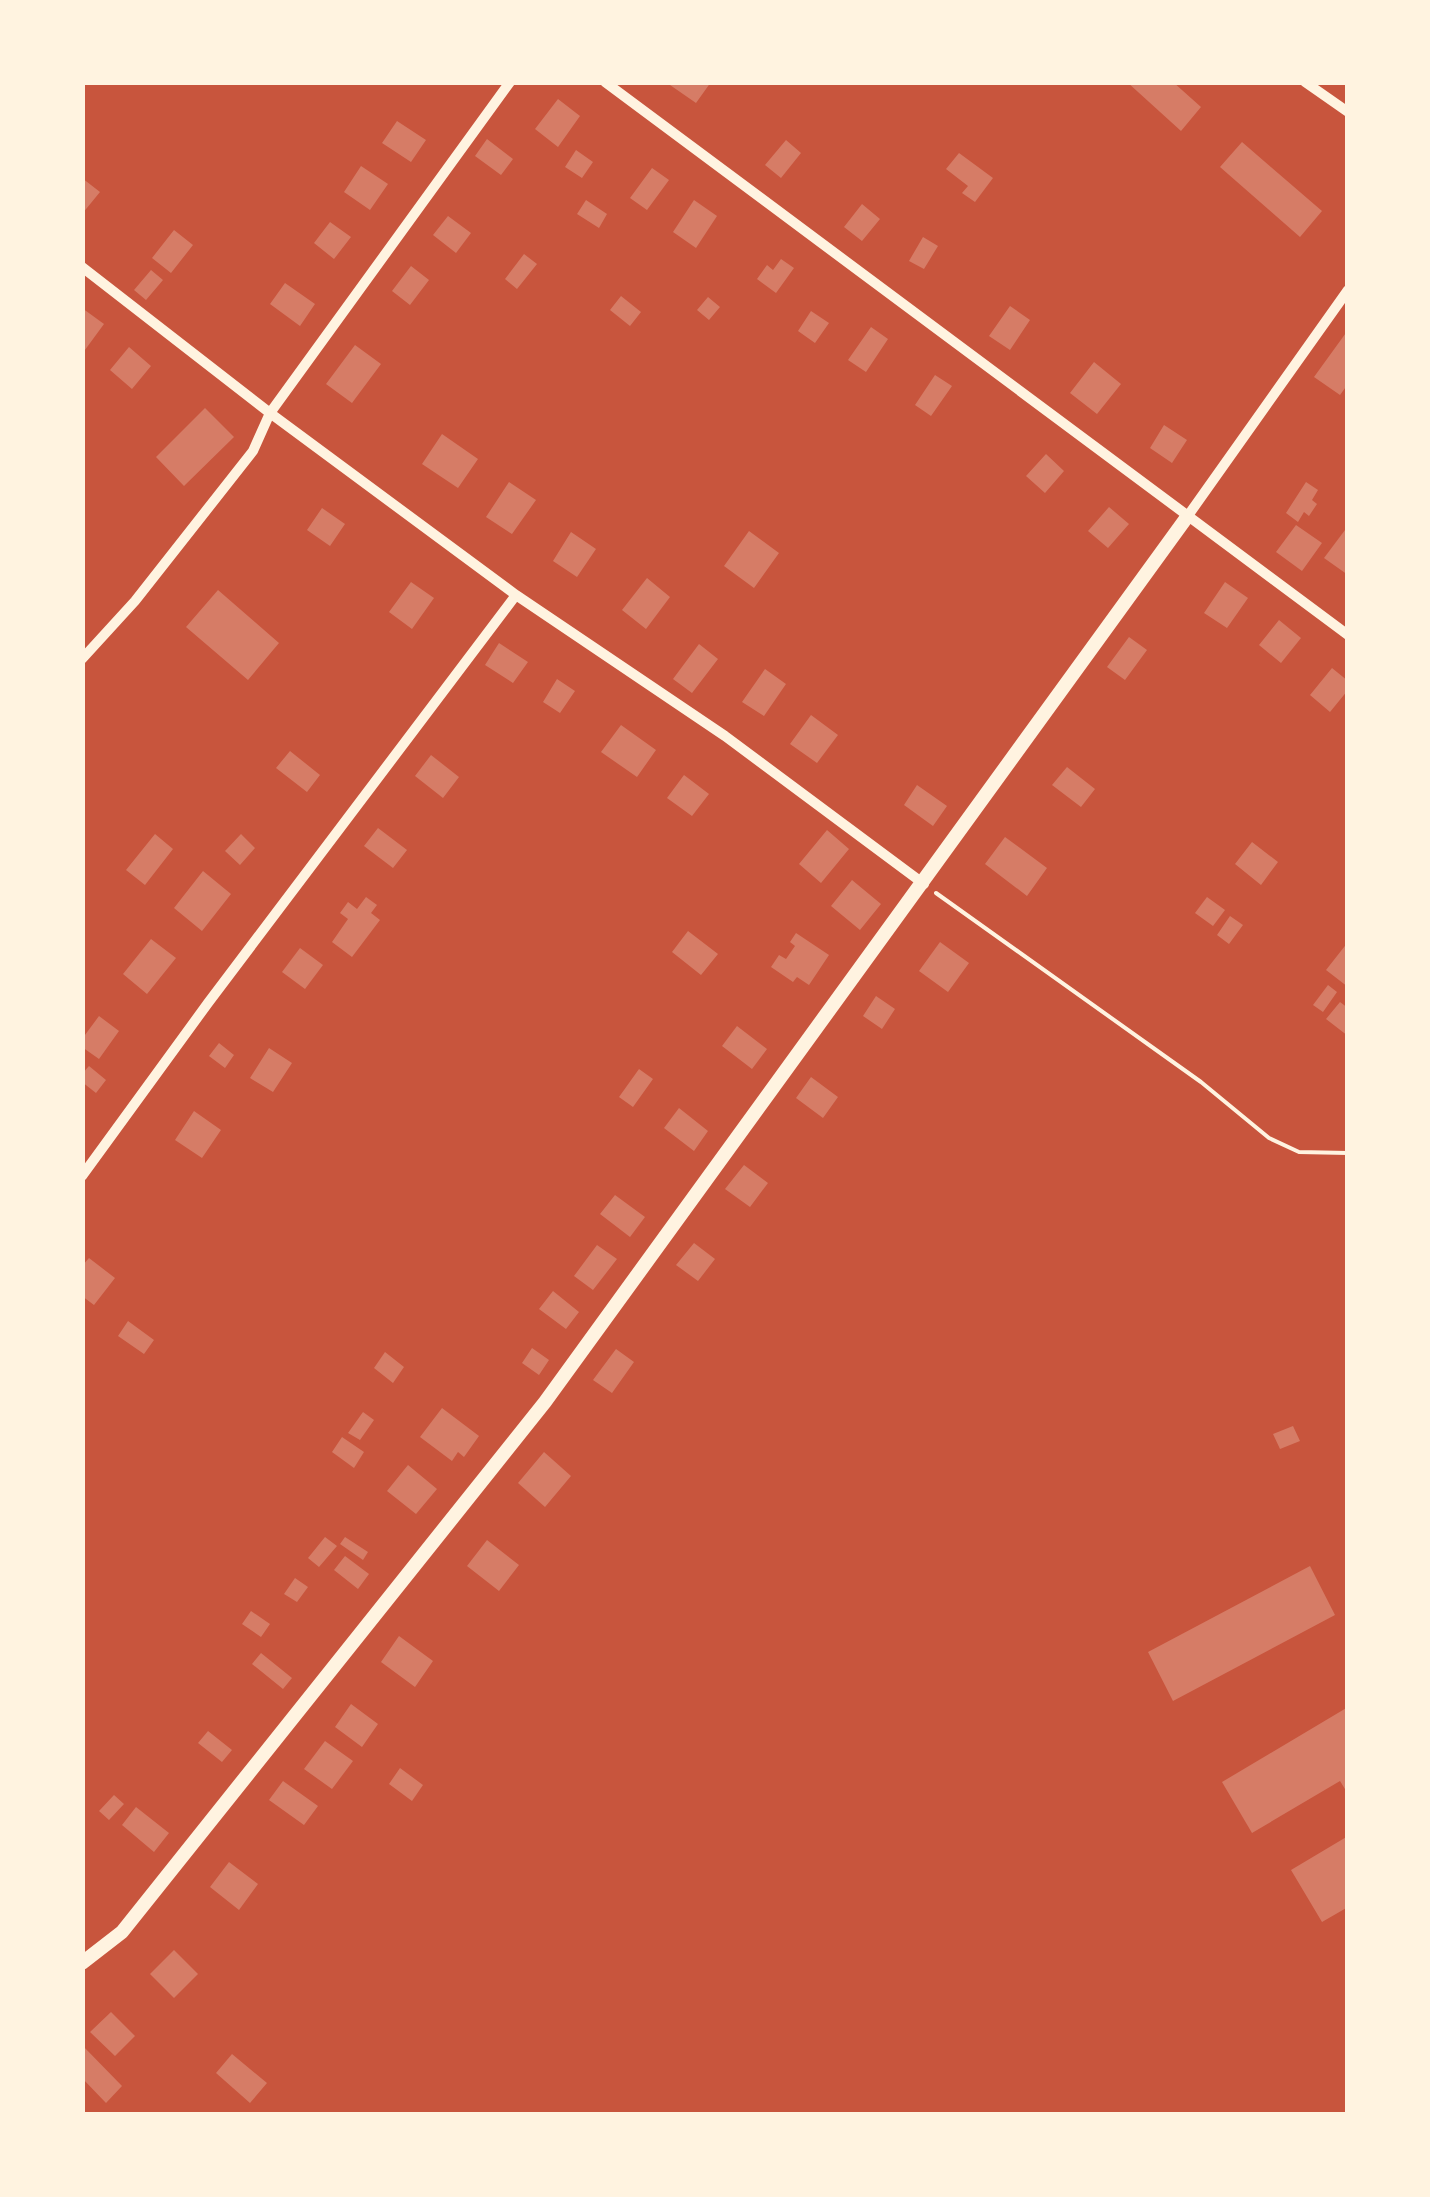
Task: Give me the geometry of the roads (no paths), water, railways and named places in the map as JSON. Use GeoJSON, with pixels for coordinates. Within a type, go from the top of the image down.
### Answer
{"type":"FeatureCollection","features":[{"type":"Feature","properties":{"kind":"street"},"geometry":{"type":"LineString","coordinates":[[82,659],[134,601],[253,451],[270,413],[510,82]]}},
{"type":"Feature","properties":{"kind":"street"},"geometry":{"type":"LineString","coordinates":[[605,82],[1348,635]]}},
{"type":"Feature","properties":{"kind":"street"},"geometry":{"type":"LineString","coordinates":[[1304,82],[1348,112]]}},
{"type":"Feature","properties":{"kind":"street"},"geometry":{"type":"LineString","coordinates":[[82,267],[270,413],[516,595],[725,736],[924,884]]}},
{"type":"Feature","properties":{"kind":"street"},"geometry":{"type":"LineString","coordinates":[[82,1963],[122,1932],[544,1402],[924,884],[1348,290]]}},
{"type":"Feature","properties":{"kind":"street"},"geometry":{"type":"LineString","coordinates":[[82,1176],[516,595]]}}]}
